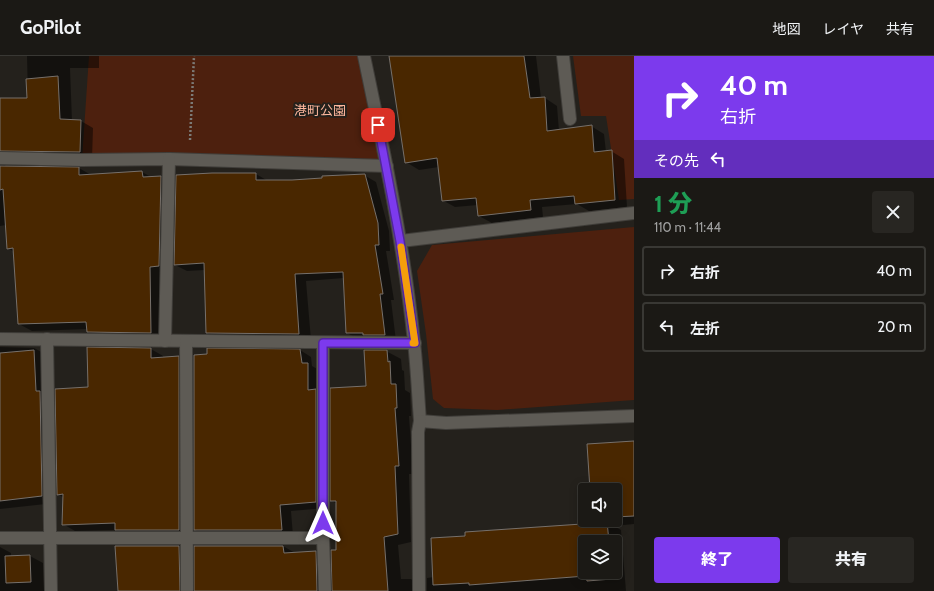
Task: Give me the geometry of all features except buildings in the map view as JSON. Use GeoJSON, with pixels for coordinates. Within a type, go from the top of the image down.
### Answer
{"type":"FeatureCollection","features":[{"type":"Feature","properties":{"kind":"street"},"geometry":{"type":"LineString","coordinates":[[364,56],[387,166],[415,343],[420,421],[418,432],[419,591]]}},
{"type":"Feature","properties":{"kind":"street"},"geometry":{"type":"LineString","coordinates":[[563,56],[570,119]]}},
{"type":"Feature","properties":{"kind":"street"},"geometry":{"type":"LineString","coordinates":[[0,158],[82,160],[169,159],[387,166]]}},
{"type":"Feature","properties":{"kind":"street"},"geometry":{"type":"LineString","coordinates":[[165,341],[169,159]]}},
{"type":"Feature","properties":{"kind":"street"},"geometry":{"type":"LineString","coordinates":[[400,241],[634,213]]}},
{"type":"Feature","properties":{"kind":"street"},"geometry":{"type":"LineString","coordinates":[[0,339],[415,343]]}},
{"type":"Feature","properties":{"kind":"street"},"geometry":{"type":"LineString","coordinates":[[47,339],[51,591]]}},
{"type":"Feature","properties":{"kind":"street"},"geometry":{"type":"LineString","coordinates":[[186,341],[187,591]]}},
{"type":"Feature","properties":{"kind":"street"},"geometry":{"type":"LineString","coordinates":[[323,343],[323,538],[325,591]]}},
{"type":"Feature","properties":{"kind":"street"},"geometry":{"type":"LineString","coordinates":[[420,421],[446,423],[634,416]]}},
{"type":"Feature","properties":{"kind":"street"},"geometry":{"type":"LineString","coordinates":[[0,538],[323,538]]}},
{"type":"Feature","properties":{"kind":"path"},"geometry":{"type":"LineString","coordinates":[[189,160],[194,56]]}},
{"type":"Feature","properties":{"kind":"green space","name":"港町公園"},"geometry":{"type":"Polygon","coordinates":[[[89,56],[364,56],[387,166],[82,160],[89,56]]]}},
{"type":"Feature","properties":{"kind":"green space"},"geometry":{"type":"Polygon","coordinates":[[[573,56],[634,56],[634,199],[619,200],[606,116],[581,116],[573,56]]]}},
{"type":"Feature","properties":{"kind":"green space"},"geometry":{"type":"Polygon","coordinates":[[[634,227],[634,400],[497,410],[444,408],[433,399],[417,271],[432,245],[634,227]]]}},
{"type":"Feature","properties":{"kind":"slow traffic"},"geometry":{"type":"LineString","coordinates":[[401,247],[415,343],[413,343]]}},
{"type":"Feature","properties":{"kind":"route"},"geometry":{"type":"LineString","coordinates":[[323,523],[323,343],[415,343],[400,241],[387,166],[378,125]]}}]}
